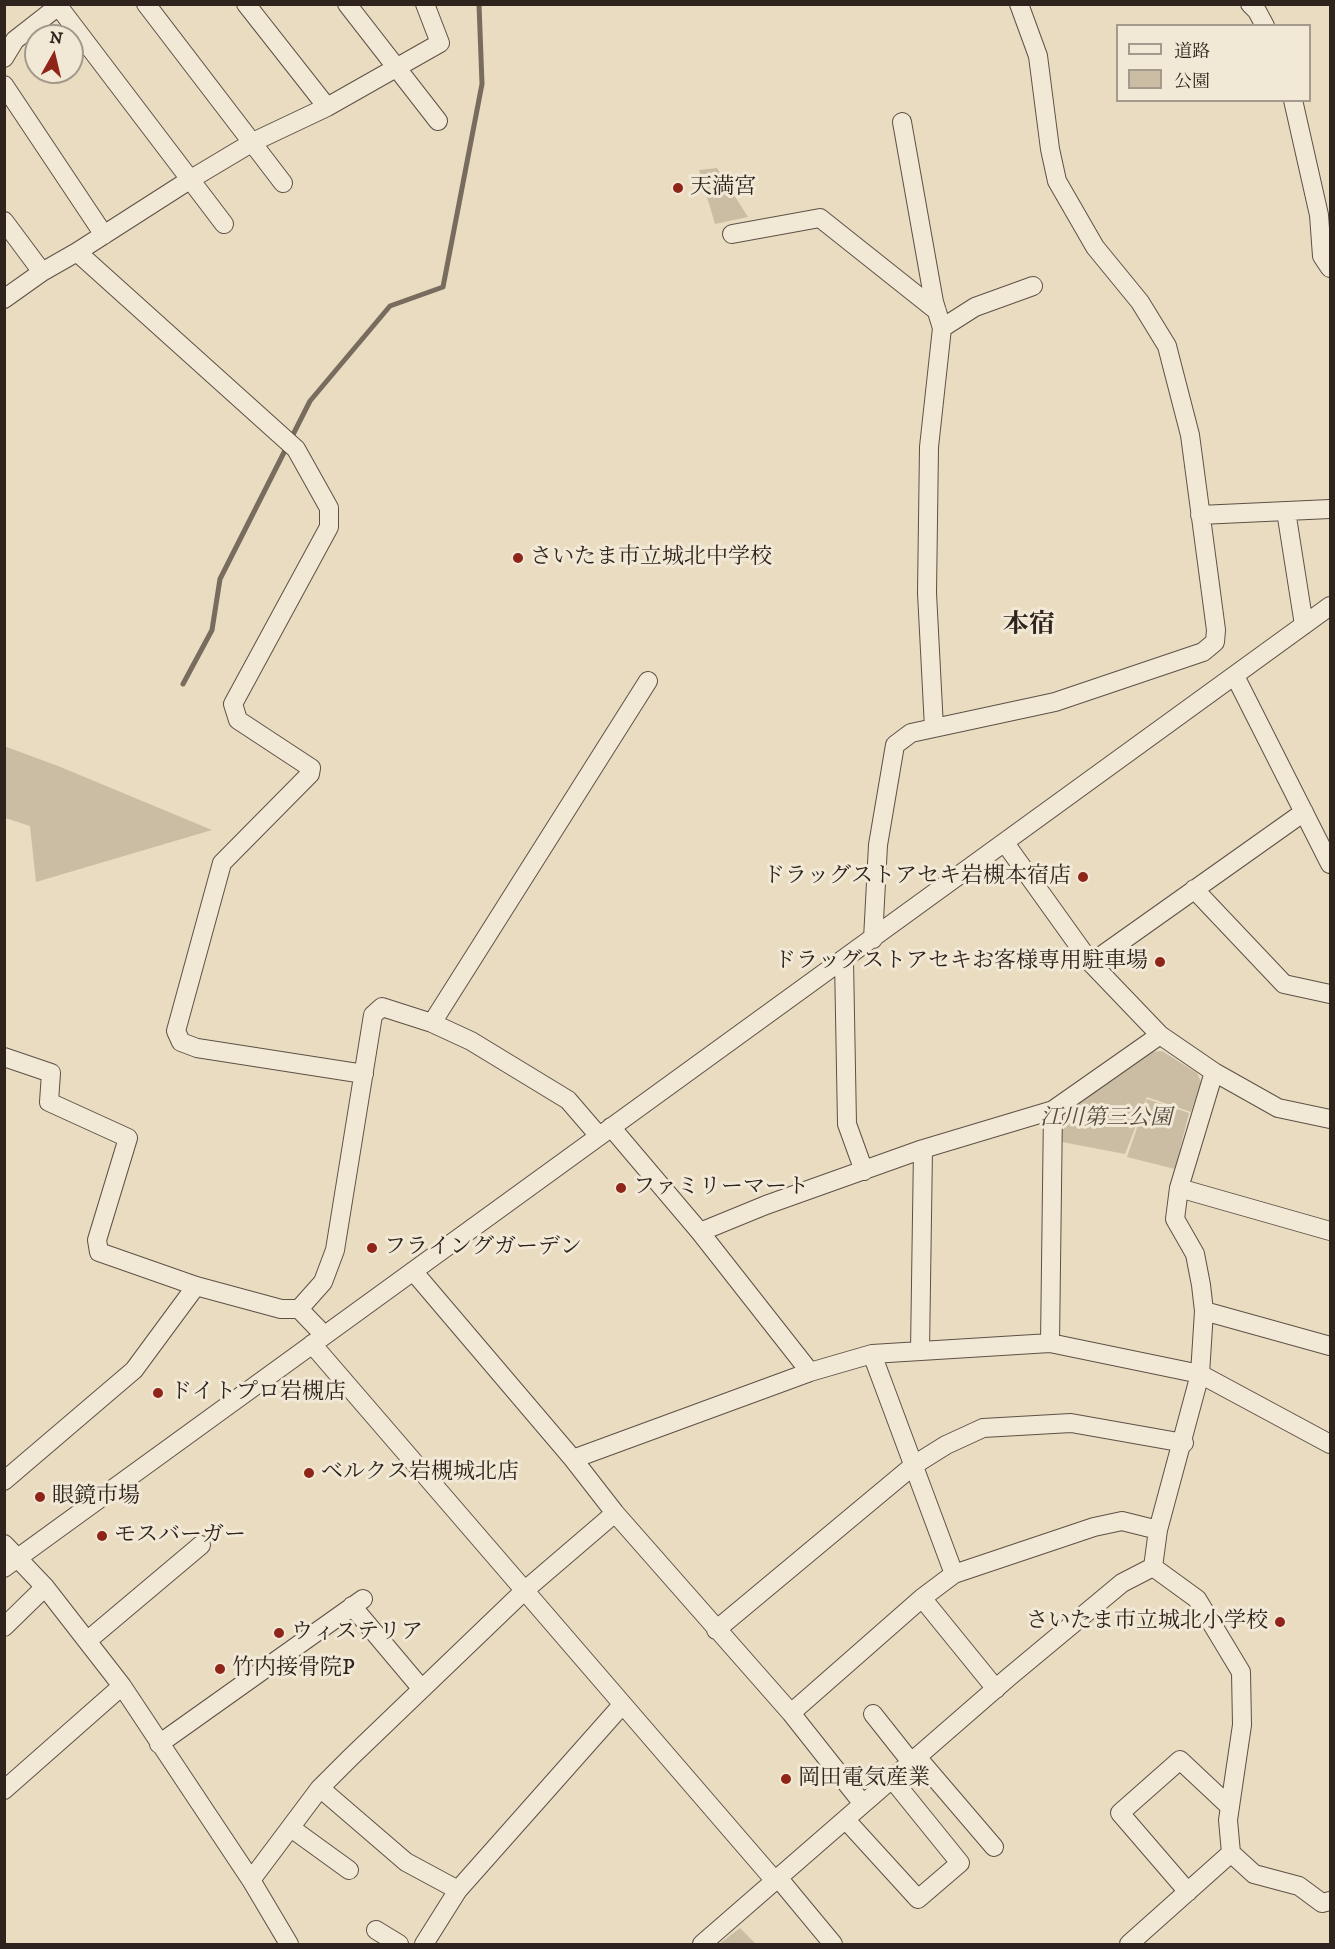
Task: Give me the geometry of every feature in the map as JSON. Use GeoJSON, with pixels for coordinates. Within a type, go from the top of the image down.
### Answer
{"type":"FeatureCollection","features":[{"type":"Feature","properties":{"kind":"street"},"geometry":{"type":"LineString","coordinates":[[146,4],[283,183]]}},
{"type":"Feature","properties":{"kind":"street"},"geometry":{"type":"LineString","coordinates":[[246,4],[327,107]]}},
{"type":"Feature","properties":{"kind":"street"},"geometry":{"type":"LineString","coordinates":[[347,4],[438,121]]}},
{"type":"Feature","properties":{"kind":"street"},"geometry":{"type":"LineString","coordinates":[[4,299],[42,272],[253,142],[327,107],[440,44],[425,4]]}},
{"type":"Feature","properties":{"kind":"street"},"geometry":{"type":"LineString","coordinates":[[873,939],[878,845],[895,745],[911,733],[1055,702],[1203,652],[1215,642],[1216,630],[1190,435],[1167,346],[1140,302],[1095,247],[1058,181],[1050,149],[1038,56],[1018,4]]}},
{"type":"Feature","properties":{"kind":"street"},"geometry":{"type":"LineString","coordinates":[[1250,4],[1264,24]]}},
{"type":"Feature","properties":{"kind":"street"},"geometry":{"type":"LineString","coordinates":[[4,58],[15,40],[60,6],[224,224]]}},
{"type":"Feature","properties":{"kind":"street"},"geometry":{"type":"LineString","coordinates":[[4,85],[104,235]]}},
{"type":"Feature","properties":{"kind":"street"},"geometry":{"type":"LineString","coordinates":[[1294,102],[1325,209],[1322,256],[1330,268]]}},
{"type":"Feature","properties":{"kind":"street"},"geometry":{"type":"LineString","coordinates":[[902,122],[942,328],[929,447],[927,593],[934,728]]}},
{"type":"Feature","properties":{"kind":"street"},"geometry":{"type":"LineString","coordinates":[[732,234],[820,218],[937,310]]}},
{"type":"Feature","properties":{"kind":"street"},"geometry":{"type":"LineString","coordinates":[[4,221],[42,272]]}},
{"type":"Feature","properties":{"kind":"street"},"geometry":{"type":"LineString","coordinates":[[77,252],[296,449],[329,508],[329,527],[233,704],[238,720],[311,768],[310,774],[222,863],[176,1031],[181,1042],[197,1048],[364,1074]]}},
{"type":"Feature","properties":{"kind":"street"},"geometry":{"type":"LineString","coordinates":[[942,328],[975,307],[1033,286]]}},
{"type":"Feature","properties":{"kind":"street"},"geometry":{"type":"LineString","coordinates":[[1200,514],[1330,509]]}},
{"type":"Feature","properties":{"kind":"street"},"geometry":{"type":"LineString","coordinates":[[1286,511],[1304,625]]}},
{"type":"Feature","properties":{"kind":"street"},"geometry":{"type":"LineString","coordinates":[[11,1563],[1330,606]]}},
{"type":"Feature","properties":{"kind":"street"},"geometry":{"type":"LineString","coordinates":[[1235,676],[1330,864]]}},
{"type":"Feature","properties":{"kind":"street"},"geometry":{"type":"LineString","coordinates":[[432,1023],[648,681]]}},
{"type":"Feature","properties":{"kind":"street"},"geometry":{"type":"LineString","coordinates":[[1091,963],[1304,812]]}},
{"type":"Feature","properties":{"kind":"street"},"geometry":{"type":"LineString","coordinates":[[1005,843],[1091,963],[1160,1035],[1214,1072],[1278,1108],[1330,1119]]}},
{"type":"Feature","properties":{"kind":"street"},"geometry":{"type":"LineString","coordinates":[[1194,889],[1284,984],[1330,994]]}},
{"type":"Feature","properties":{"kind":"street"},"geometry":{"type":"LineString","coordinates":[[844,960],[847,1124],[864,1171]]}},
{"type":"Feature","properties":{"kind":"street"},"geometry":{"type":"LineString","coordinates":[[4,1057],[51,1073],[49,1102],[128,1138],[97,1240],[99,1252],[196,1286],[281,1309],[299,1309],[323,1282],[335,1250],[373,1015],[382,1007],[432,1023],[471,1041],[568,1100],[605,1132],[700,1232],[810,1372]]}},
{"type":"Feature","properties":{"kind":"street"},"geometry":{"type":"LineString","coordinates":[[700,1232],[766,1205],[922,1149],[1053,1110],[1160,1035]]}},
{"type":"Feature","properties":{"kind":"street"},"geometry":{"type":"LineString","coordinates":[[1153,1567],[1158,1530],[1184,1443],[1200,1374],[1204,1311],[1195,1254],[1175,1219],[1179,1188],[1214,1072]]}},
{"type":"Feature","properties":{"kind":"street"},"geometry":{"type":"LineString","coordinates":[[1050,1343],[1053,1110]]}},
{"type":"Feature","properties":{"kind":"street"},"geometry":{"type":"LineString","coordinates":[[920,1351],[922,1149]]}},
{"type":"Feature","properties":{"kind":"street"},"geometry":{"type":"LineString","coordinates":[[1179,1188],[1330,1231]]}},
{"type":"Feature","properties":{"kind":"street"},"geometry":{"type":"LineString","coordinates":[[413,1271],[573,1459],[615,1513],[791,1713],[863,1804]]}},
{"type":"Feature","properties":{"kind":"street"},"geometry":{"type":"LineString","coordinates":[[4,1481],[134,1370],[196,1286]]}},
{"type":"Feature","properties":{"kind":"street"},"geometry":{"type":"LineString","coordinates":[[299,1309],[318,1340],[524,1591],[832,1944]]}},
{"type":"Feature","properties":{"kind":"street"},"geometry":{"type":"LineString","coordinates":[[1204,1311],[1330,1346]]}},
{"type":"Feature","properties":{"kind":"street"},"geometry":{"type":"LineString","coordinates":[[573,1459],[810,1372],[872,1354],[1050,1343],[1200,1374],[1330,1444]]}},
{"type":"Feature","properties":{"kind":"street"},"geometry":{"type":"LineString","coordinates":[[872,1354],[954,1574]]}},
{"type":"Feature","properties":{"kind":"street"},"geometry":{"type":"LineString","coordinates":[[716,1630],[914,1465],[945,1444],[983,1428],[1071,1423],[1184,1443]]}},
{"type":"Feature","properties":{"kind":"street"},"geometry":{"type":"LineString","coordinates":[[251,1880],[321,1788],[421,1688],[524,1591],[615,1513]]}},
{"type":"Feature","properties":{"kind":"street"},"geometry":{"type":"LineString","coordinates":[[791,1713],[922,1598],[954,1574],[1094,1527],[1122,1521],[1158,1530]]}},
{"type":"Feature","properties":{"kind":"street"},"geometry":{"type":"LineString","coordinates":[[4,1544],[11,1563],[45,1587],[122,1686],[251,1880],[283,1941]]}},
{"type":"Feature","properties":{"kind":"street"},"geometry":{"type":"LineString","coordinates":[[87,1641],[201,1545]]}},
{"type":"Feature","properties":{"kind":"street"},"geometry":{"type":"LineString","coordinates":[[702,1944],[1122,1583],[1153,1567]]}},
{"type":"Feature","properties":{"kind":"street"},"geometry":{"type":"LineString","coordinates":[[1153,1567],[1197,1599],[1241,1672],[1242,1725],[1229,1806],[1231,1853],[1254,1874],[1299,1886],[1328,1905]]}},
{"type":"Feature","properties":{"kind":"street"},"geometry":{"type":"LineString","coordinates":[[4,1626],[45,1587]]}},
{"type":"Feature","properties":{"kind":"street"},"geometry":{"type":"LineString","coordinates":[[922,1598],[996,1689]]}},
{"type":"Feature","properties":{"kind":"street"},"geometry":{"type":"LineString","coordinates":[[159,1744],[358,1603],[421,1688]]}},
{"type":"Feature","properties":{"kind":"street"},"geometry":{"type":"LineString","coordinates":[[5,1788],[122,1686]]}},
{"type":"Feature","properties":{"kind":"street"},"geometry":{"type":"LineString","coordinates":[[425,1944],[458,1890],[622,1706]]}},
{"type":"Feature","properties":{"kind":"street"},"geometry":{"type":"LineString","coordinates":[[873,1714],[994,1847]]}},
{"type":"Feature","properties":{"kind":"street"},"geometry":{"type":"LineString","coordinates":[[1188,1892],[1120,1813],[1180,1760],[1229,1806]]}},
{"type":"Feature","properties":{"kind":"street"},"geometry":{"type":"LineString","coordinates":[[846,1820],[918,1899],[960,1863],[892,1779]]}},
{"type":"Feature","properties":{"kind":"street"},"geometry":{"type":"LineString","coordinates":[[321,1788],[406,1862],[458,1890]]}},
{"type":"Feature","properties":{"kind":"street"},"geometry":{"type":"LineString","coordinates":[[291,1828],[349,1870]]}},
{"type":"Feature","properties":{"kind":"street"},"geometry":{"type":"LineString","coordinates":[[1129,1944],[1231,1853]]}},
{"type":"Feature","properties":{"kind":"street"},"geometry":{"type":"LineString","coordinates":[[376,1929],[399,1944]]}},
{"type":"Feature","properties":{"kind":"green space"},"geometry":{"type":"Polygon","coordinates":[[[717,168],[748,217],[715,224],[699,170],[717,168]]]}},
{"type":"Feature","properties":{"kind":"green space"},"geometry":{"type":"Polygon","coordinates":[[[4,746],[212,830],[36,882],[30,826],[5,818],[4,746]]]}},
{"type":"Feature","properties":{"kind":"green space","name":"江川第三公園"},"geometry":{"type":"Polygon","coordinates":[[[1162,1051],[1197,1073],[1201,1082],[1191,1112],[1147,1097],[1125,1154],[1062,1142],[1062,1124],[1067,1111],[1150,1052],[1162,1051]]]}},
{"type":"Feature","properties":{"kind":"green space"},"geometry":{"type":"Polygon","coordinates":[[[1147,1099],[1189,1113],[1175,1169],[1127,1157],[1147,1099]]]}},
{"type":"Feature","properties":{"kind":"green space"},"geometry":{"type":"Polygon","coordinates":[[[740,1928],[756,1944],[719,1944],[740,1928]]]}},
{"type":"Feature","properties":{"kind":"waterway"},"geometry":{"type":"LineString","coordinates":[[183,684],[212,630],[220,579],[310,401],[390,306],[443,287],[482,84],[479,4]]}},
{"type":"Feature","properties":{"kind":"place","name":"天満宮"},"geometry":{"type":"Point","coordinates":[678,188]}},
{"type":"Feature","properties":{"kind":"place","name":"さいたま市立城北中学校"},"geometry":{"type":"Point","coordinates":[518,558]}},
{"type":"Feature","properties":{"kind":"place","name":"ドラッグストアセキ岩槻本宿店"},"geometry":{"type":"Point","coordinates":[1083,877]}},
{"type":"Feature","properties":{"kind":"place","name":"ドラッグストアセキお客様専用駐車場"},"geometry":{"type":"Point","coordinates":[1160,962]}},
{"type":"Feature","properties":{"kind":"place","name":"ファミリーマート"},"geometry":{"type":"Point","coordinates":[621,1188]}},
{"type":"Feature","properties":{"kind":"place","name":"フライングガーデン"},"geometry":{"type":"Point","coordinates":[372,1248]}},
{"type":"Feature","properties":{"kind":"place","name":"ドイトプロ岩槻店"},"geometry":{"type":"Point","coordinates":[158,1393]}},
{"type":"Feature","properties":{"kind":"place","name":"ベルクス岩槻城北店"},"geometry":{"type":"Point","coordinates":[309,1473]}},
{"type":"Feature","properties":{"kind":"place","name":"眼鏡市場"},"geometry":{"type":"Point","coordinates":[40,1497]}},
{"type":"Feature","properties":{"kind":"place","name":"モスバーガー"},"geometry":{"type":"Point","coordinates":[102,1536]}},
{"type":"Feature","properties":{"kind":"place","name":"さいたま市立城北小学校"},"geometry":{"type":"Point","coordinates":[1280,1622]}},
{"type":"Feature","properties":{"kind":"place","name":"ウィステリア"},"geometry":{"type":"Point","coordinates":[279,1633]}},
{"type":"Feature","properties":{"kind":"place","name":"竹内接骨院P"},"geometry":{"type":"Point","coordinates":[220,1669]}},
{"type":"Feature","properties":{"kind":"place","name":"岡田電気産業"},"geometry":{"type":"Point","coordinates":[786,1779]}},
{"type":"Feature","properties":{"kind":"district","name":"本宿"},"geometry":{"type":"Point","coordinates":[1029,627]}}]}
